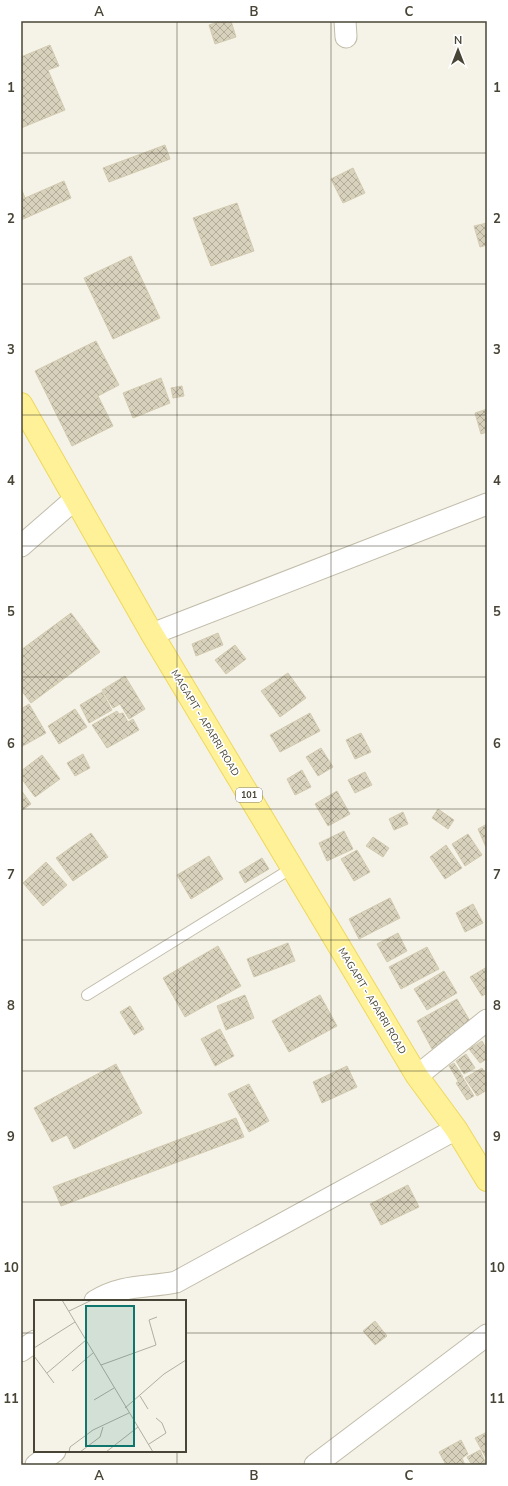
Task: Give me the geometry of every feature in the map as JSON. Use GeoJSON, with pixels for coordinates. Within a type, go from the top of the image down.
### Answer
{"type":"FeatureCollection","features":[{"type":"Feature","properties":{"kind":"main road","name":"MAGAPIT - APARRI ROAD"},"geometry":{"type":"LineString","coordinates":[[21,404],[152,634],[292,868],[417,1076],[456,1129],[487,1180]]}},
{"type":"Feature","properties":{"kind":"street"},"geometry":{"type":"LineString","coordinates":[[21,546],[76,499]]}},
{"type":"Feature","properties":{"kind":"street"},"geometry":{"type":"LineString","coordinates":[[152,634],[487,504]]}},
{"type":"Feature","properties":{"kind":"street"},"geometry":{"type":"LineString","coordinates":[[417,1076],[487,1020]]}},
{"type":"Feature","properties":{"kind":"street"},"geometry":{"type":"LineString","coordinates":[[97,1300],[107,1294],[125,1288],[161,1285],[175,1291],[456,1129]]}},
{"type":"Feature","properties":{"kind":"street"},"geometry":{"type":"LineString","coordinates":[[315,1465],[487,1335]]}},
{"type":"Feature","properties":{"kind":"street"},"geometry":{"type":"LineString","coordinates":[[21,1351],[34,1342]]}},
{"type":"Feature","properties":{"kind":"street"},"geometry":{"type":"LineString","coordinates":[[36,1465],[54,1452]]}},
{"type":"Feature","properties":{"kind":"lane"},"geometry":{"type":"LineString","coordinates":[[87,995],[292,868]]}},
{"type":"Feature","properties":{"kind":"building"},"geometry":{"type":"Polygon","coordinates":[[[222,21],[231,21],[236,37],[215,44],[209,25],[222,21]]]}},
{"type":"Feature","properties":{"kind":"building"},"geometry":{"type":"Polygon","coordinates":[[[50,45],[59,66],[48,70],[65,110],[21,128],[21,57],[50,45]]]}},
{"type":"Feature","properties":{"kind":"building"},"geometry":{"type":"Polygon","coordinates":[[[165,145],[170,159],[109,182],[103,168],[165,145]]]}},
{"type":"Feature","properties":{"kind":"building"},"geometry":{"type":"Polygon","coordinates":[[[353,168],[365,193],[343,203],[331,179],[353,168]]]}},
{"type":"Feature","properties":{"kind":"building"},"geometry":{"type":"Polygon","coordinates":[[[64,181],[71,198],[21,220],[21,188],[25,198],[64,181]]]}},
{"type":"Feature","properties":{"kind":"building"},"geometry":{"type":"Polygon","coordinates":[[[237,203],[254,251],[211,266],[193,218],[237,203]]]}},
{"type":"Feature","properties":{"kind":"building"},"geometry":{"type":"Polygon","coordinates":[[[487,223],[487,245],[480,247],[474,226],[487,223]]]}},
{"type":"Feature","properties":{"kind":"building"},"geometry":{"type":"Polygon","coordinates":[[[131,256],[160,318],[113,339],[84,278],[131,256]]]}},
{"type":"Feature","properties":{"kind":"building"},"geometry":{"type":"Polygon","coordinates":[[[96,341],[119,385],[98,396],[113,426],[72,446],[35,371],[96,341]]]}},
{"type":"Feature","properties":{"kind":"building"},"geometry":{"type":"Polygon","coordinates":[[[161,378],[170,403],[133,418],[123,393],[161,378]]]}},
{"type":"Feature","properties":{"kind":"building"},"geometry":{"type":"Polygon","coordinates":[[[182,386],[184,396],[173,398],[171,388],[182,386]]]}},
{"type":"Feature","properties":{"kind":"building"},"geometry":{"type":"Polygon","coordinates":[[[487,409],[487,432],[481,434],[475,413],[487,409]]]}},
{"type":"Feature","properties":{"kind":"building"},"geometry":{"type":"Polygon","coordinates":[[[71,613],[100,652],[31,703],[21,690],[21,650],[71,613]]]}},
{"type":"Feature","properties":{"kind":"building"},"geometry":{"type":"Polygon","coordinates":[[[218,633],[223,645],[196,656],[192,644],[218,633]]]}},
{"type":"Feature","properties":{"kind":"building"},"geometry":{"type":"Polygon","coordinates":[[[235,645],[246,659],[226,674],[215,660],[235,645]]]}},
{"type":"Feature","properties":{"kind":"building"},"geometry":{"type":"Polygon","coordinates":[[[288,673],[306,698],[280,717],[261,691],[288,673]]]}},
{"type":"Feature","properties":{"kind":"building"},"geometry":{"type":"Polygon","coordinates":[[[125,676],[145,709],[129,719],[120,704],[113,708],[102,690],[125,676]]]}},
{"type":"Feature","properties":{"kind":"building"},"geometry":{"type":"Polygon","coordinates":[[[102,692],[112,710],[89,723],[80,705],[102,692]]]}},
{"type":"Feature","properties":{"kind":"building"},"geometry":{"type":"Polygon","coordinates":[[[29,704],[46,733],[21,747],[21,709],[29,704]]]}},
{"type":"Feature","properties":{"kind":"building"},"geometry":{"type":"Polygon","coordinates":[[[75,709],[87,727],[59,744],[48,726],[75,709]]]}},
{"type":"Feature","properties":{"kind":"building"},"geometry":{"type":"Polygon","coordinates":[[[117,711],[119,714],[123,713],[128,722],[133,719],[139,730],[107,748],[92,725],[117,711]]]}},
{"type":"Feature","properties":{"kind":"building"},"geometry":{"type":"Polygon","coordinates":[[[310,713],[320,731],[280,752],[270,735],[310,713]]]}},
{"type":"Feature","properties":{"kind":"building"},"geometry":{"type":"Polygon","coordinates":[[[361,733],[371,752],[355,759],[346,740],[361,733]]]}},
{"type":"Feature","properties":{"kind":"building"},"geometry":{"type":"Polygon","coordinates":[[[321,748],[333,767],[318,776],[306,757],[321,748]]]}},
{"type":"Feature","properties":{"kind":"building"},"geometry":{"type":"Polygon","coordinates":[[[83,754],[90,768],[75,776],[67,763],[83,754]]]}},
{"type":"Feature","properties":{"kind":"building"},"geometry":{"type":"Polygon","coordinates":[[[42,755],[60,779],[35,797],[21,778],[21,771],[42,755]]]}},
{"type":"Feature","properties":{"kind":"building"},"geometry":{"type":"Polygon","coordinates":[[[302,770],[311,787],[295,795],[287,779],[302,770]]]}},
{"type":"Feature","properties":{"kind":"building"},"geometry":{"type":"Polygon","coordinates":[[[365,772],[372,785],[355,793],[348,780],[365,772]]]}},
{"type":"Feature","properties":{"kind":"building"},"geometry":{"type":"Polygon","coordinates":[[[21,790],[31,804],[21,811],[21,790]]]}},
{"type":"Feature","properties":{"kind":"building"},"geometry":{"type":"Polygon","coordinates":[[[337,791],[350,814],[328,826],[315,804],[337,791]]]}},
{"type":"Feature","properties":{"kind":"building"},"geometry":{"type":"Polygon","coordinates":[[[438,809],[454,820],[448,829],[432,818],[438,809]]]}},
{"type":"Feature","properties":{"kind":"building"},"geometry":{"type":"Polygon","coordinates":[[[403,812],[408,824],[394,830],[389,819],[403,812]]]}},
{"type":"Feature","properties":{"kind":"building"},"geometry":{"type":"Polygon","coordinates":[[[487,824],[487,847],[486,847],[478,829],[487,824]]]}},
{"type":"Feature","properties":{"kind":"building"},"geometry":{"type":"Polygon","coordinates":[[[344,831],[353,849],[327,861],[319,843],[344,831]]]}},
{"type":"Feature","properties":{"kind":"building"},"geometry":{"type":"Polygon","coordinates":[[[91,833],[108,857],[73,881],[56,858],[91,833]]]}},
{"type":"Feature","properties":{"kind":"building"},"geometry":{"type":"Polygon","coordinates":[[[468,834],[482,855],[465,866],[452,844],[468,834]]]}},
{"type":"Feature","properties":{"kind":"building"},"geometry":{"type":"Polygon","coordinates":[[[373,837],[389,848],[383,857],[366,846],[373,837]]]}},
{"type":"Feature","properties":{"kind":"building"},"geometry":{"type":"Polygon","coordinates":[[[446,845],[462,868],[445,879],[430,857],[446,845]]]}},
{"type":"Feature","properties":{"kind":"building"},"geometry":{"type":"Polygon","coordinates":[[[357,850],[370,872],[354,881],[341,859],[357,850]]]}},
{"type":"Feature","properties":{"kind":"building"},"geometry":{"type":"Polygon","coordinates":[[[209,856],[223,879],[191,899],[177,875],[209,856]]]}},
{"type":"Feature","properties":{"kind":"building"},"geometry":{"type":"Polygon","coordinates":[[[262,858],[269,869],[245,883],[239,872],[262,858]]]}},
{"type":"Feature","properties":{"kind":"building"},"geometry":{"type":"Polygon","coordinates":[[[46,862],[67,885],[43,906],[23,883],[46,862]]]}},
{"type":"Feature","properties":{"kind":"building"},"geometry":{"type":"Polygon","coordinates":[[[390,898],[400,918],[359,939],[349,919],[390,898]]]}},
{"type":"Feature","properties":{"kind":"building"},"geometry":{"type":"Polygon","coordinates":[[[473,904],[483,923],[465,932],[456,913],[473,904]]]}},
{"type":"Feature","properties":{"kind":"building"},"geometry":{"type":"Polygon","coordinates":[[[398,933],[407,951],[387,962],[377,944],[398,933]]]}},
{"type":"Feature","properties":{"kind":"building"},"geometry":{"type":"Polygon","coordinates":[[[288,943],[295,961],[254,977],[247,959],[288,943]]]}},
{"type":"Feature","properties":{"kind":"building"},"geometry":{"type":"Polygon","coordinates":[[[218,946],[241,986],[185,1017],[163,978],[218,946]]]}},
{"type":"Feature","properties":{"kind":"building"},"geometry":{"type":"Polygon","coordinates":[[[427,947],[439,969],[401,989],[389,967],[427,947]]]}},
{"type":"Feature","properties":{"kind":"building"},"geometry":{"type":"Polygon","coordinates":[[[487,967],[487,993],[482,996],[470,977],[487,967]]]}},
{"type":"Feature","properties":{"kind":"building"},"geometry":{"type":"Polygon","coordinates":[[[444,971],[457,993],[427,1010],[414,989],[444,971]]]}},
{"type":"Feature","properties":{"kind":"building"},"geometry":{"type":"Polygon","coordinates":[[[245,995],[254,1018],[226,1030],[217,1006],[245,995]]]}},
{"type":"Feature","properties":{"kind":"building"},"geometry":{"type":"Polygon","coordinates":[[[320,995],[337,1026],[289,1052],[272,1021],[320,995]]]}},
{"type":"Feature","properties":{"kind":"building"},"geometry":{"type":"Polygon","coordinates":[[[457,999],[473,1026],[432,1049],[417,1021],[457,999]]]}},
{"type":"Feature","properties":{"kind":"building"},"geometry":{"type":"Polygon","coordinates":[[[130,1006],[144,1029],[134,1035],[120,1012],[130,1006]]]}},
{"type":"Feature","properties":{"kind":"building"},"geometry":{"type":"Polygon","coordinates":[[[220,1029],[234,1056],[215,1066],[201,1039],[220,1029]]]}},
{"type":"Feature","properties":{"kind":"building"},"geometry":{"type":"Polygon","coordinates":[[[482,1041],[487,1050],[487,1059],[480,1063],[469,1049],[482,1041]]]}},
{"type":"Feature","properties":{"kind":"building"},"geometry":{"type":"Polygon","coordinates":[[[466,1054],[475,1068],[464,1074],[456,1061],[466,1054]]]}},
{"type":"Feature","properties":{"kind":"building"},"geometry":{"type":"Polygon","coordinates":[[[454,1063],[463,1077],[458,1081],[449,1066],[454,1063]]]}},
{"type":"Feature","properties":{"kind":"building"},"geometry":{"type":"Polygon","coordinates":[[[116,1064],[142,1113],[74,1149],[67,1135],[52,1142],[34,1108],[116,1064]]]}},
{"type":"Feature","properties":{"kind":"building"},"geometry":{"type":"Polygon","coordinates":[[[347,1066],[357,1087],[322,1103],[313,1082],[347,1066]]]}},
{"type":"Feature","properties":{"kind":"building"},"geometry":{"type":"Polygon","coordinates":[[[482,1068],[487,1076],[487,1090],[477,1096],[465,1078],[482,1068]]]}},
{"type":"Feature","properties":{"kind":"building"},"geometry":{"type":"Polygon","coordinates":[[[463,1078],[474,1096],[467,1100],[456,1083],[463,1078]]]}},
{"type":"Feature","properties":{"kind":"building"},"geometry":{"type":"Polygon","coordinates":[[[249,1084],[269,1121],[249,1132],[228,1094],[249,1084]]]}},
{"type":"Feature","properties":{"kind":"building"},"geometry":{"type":"Polygon","coordinates":[[[236,1118],[244,1137],[61,1206],[53,1187],[236,1118]]]}},
{"type":"Feature","properties":{"kind":"building"},"geometry":{"type":"Polygon","coordinates":[[[408,1185],[419,1207],[381,1225],[370,1204],[408,1185]]]}},
{"type":"Feature","properties":{"kind":"building"},"geometry":{"type":"Polygon","coordinates":[[[375,1321],[387,1336],[375,1345],[363,1331],[375,1321]]]}},
{"type":"Feature","properties":{"kind":"building"},"geometry":{"type":"Polygon","coordinates":[[[487,1432],[487,1457],[486,1458],[475,1438],[487,1432]]]}},
{"type":"Feature","properties":{"kind":"building"},"geometry":{"type":"Polygon","coordinates":[[[461,1440],[468,1454],[462,1458],[465,1465],[446,1465],[439,1452],[461,1440]]]}},
{"type":"Feature","properties":{"kind":"building"},"geometry":{"type":"Polygon","coordinates":[[[480,1450],[486,1464],[472,1465],[467,1457],[480,1450]]]}}]}
